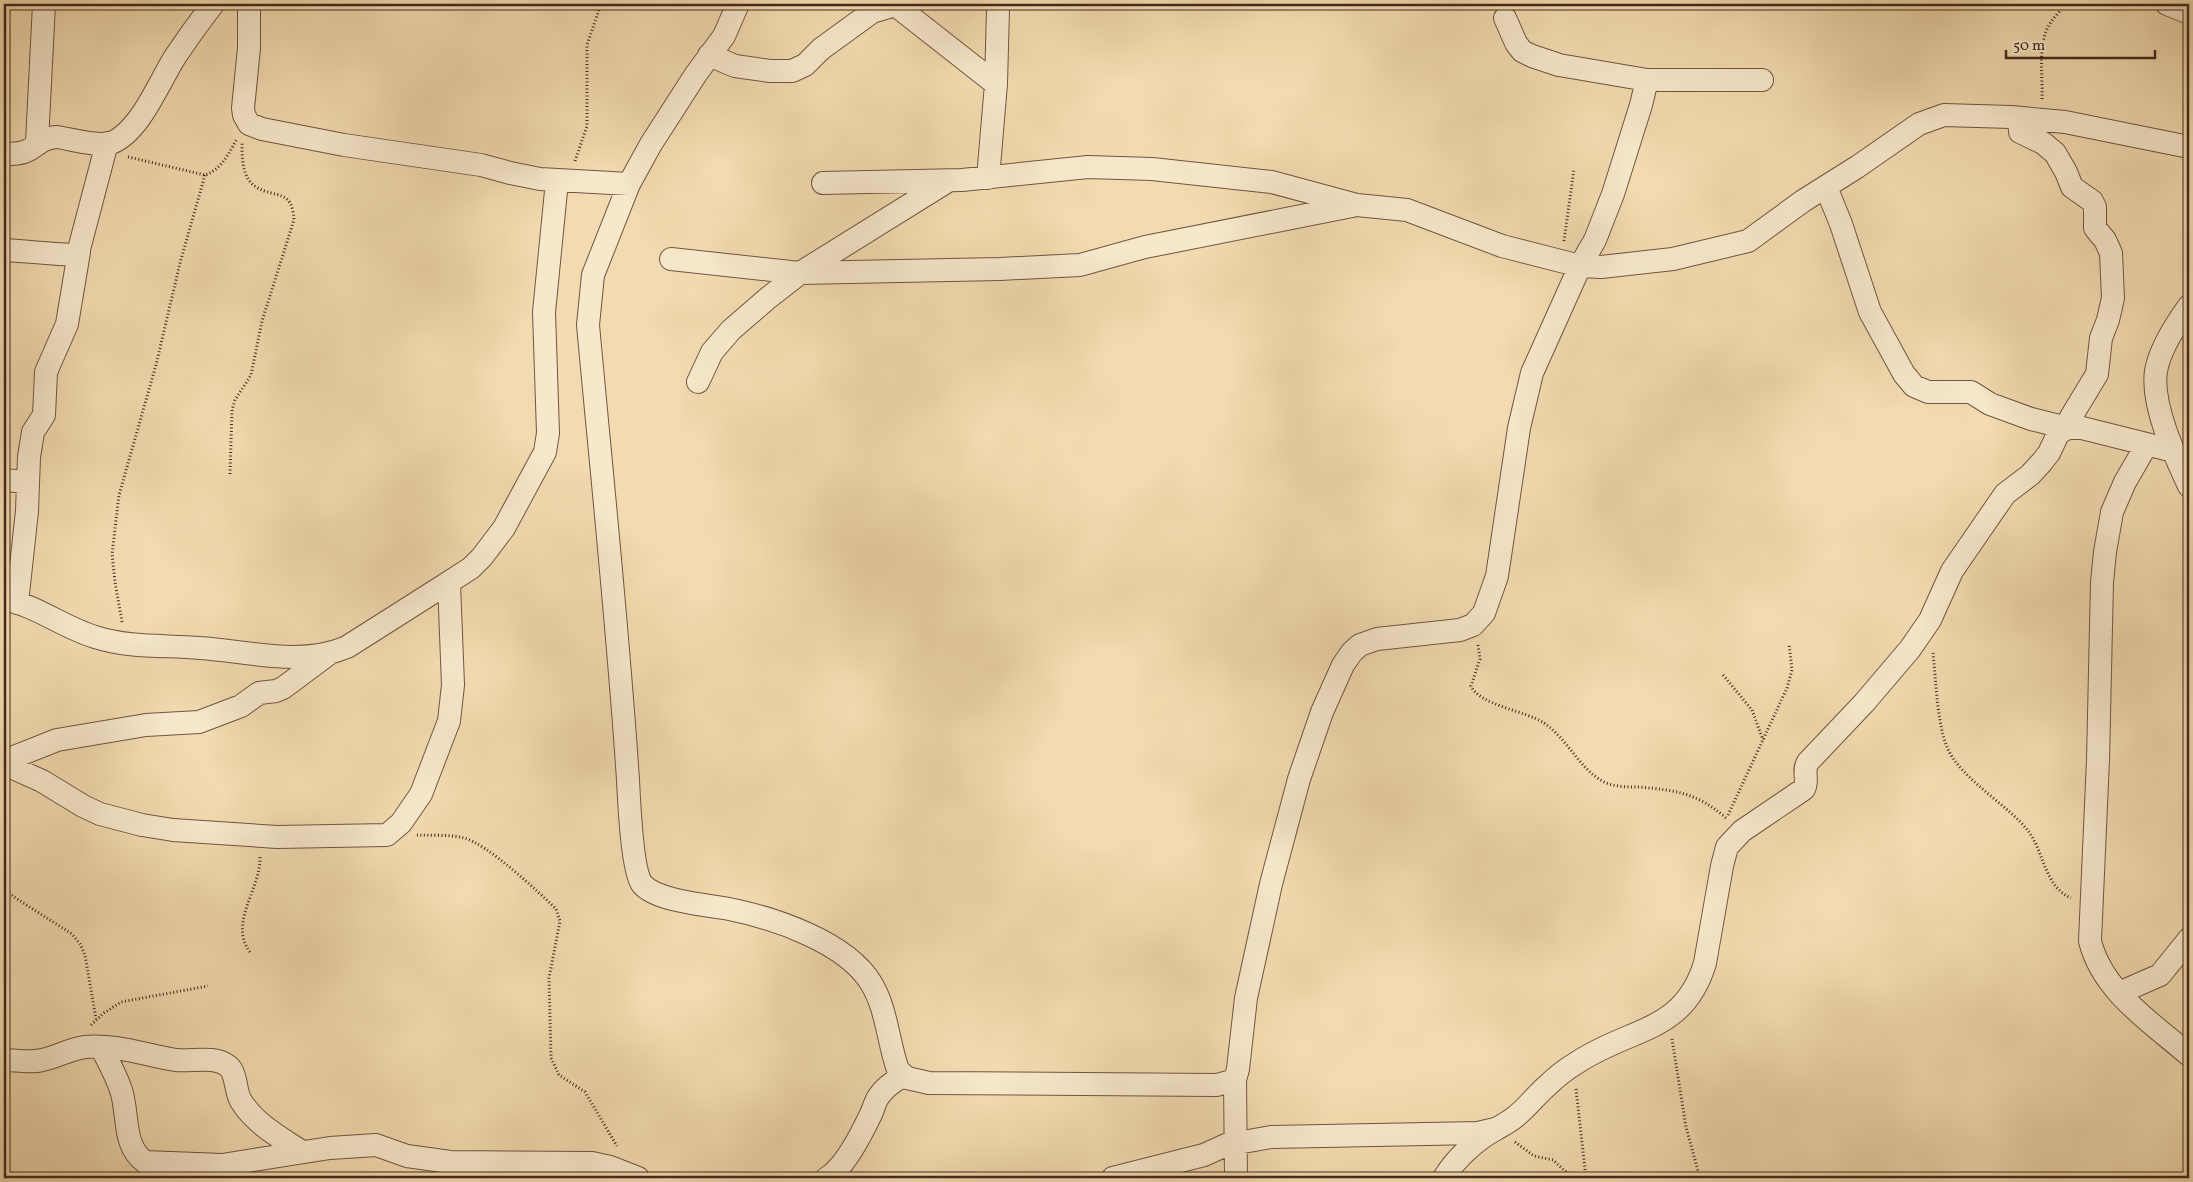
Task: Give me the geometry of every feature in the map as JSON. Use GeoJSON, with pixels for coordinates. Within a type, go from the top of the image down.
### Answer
{"type":"FeatureCollection","features":[{"type":"Feature","properties":{"kind":"street"},"geometry":{"type":"LineString","coordinates":[[37,142],[44,4]]}},
{"type":"Feature","properties":{"kind":"street"},"geometry":{"type":"LineString","coordinates":[[213,4],[174,59],[154,95],[132,126],[107,147],[79,252],[67,324],[46,372],[44,415],[33,432],[27,482],[27,511],[10,601],[37,610],[86,634],[128,644],[199,648],[273,657],[331,652]]}},
{"type":"Feature","properties":{"kind":"street"},"geometry":{"type":"LineString","coordinates":[[249,4],[249,48],[243,123],[262,129],[344,146],[481,164],[518,175],[562,181],[629,184]]}},
{"type":"Feature","properties":{"kind":"street"},"geometry":{"type":"LineString","coordinates":[[738,4],[724,36],[709,55],[651,144],[629,184],[593,275],[587,313],[622,683],[632,835],[640,881],[646,888],[658,894],[738,911],[784,924],[816,938],[846,958],[863,973],[876,993],[890,1036],[896,1065],[903,1076],[929,1083],[1217,1085],[1232,1082],[1235,1079]]}},
{"type":"Feature","properties":{"kind":"street"},"geometry":{"type":"LineString","coordinates":[[2167,4],[2189,13]]}},
{"type":"Feature","properties":{"kind":"street"},"geometry":{"type":"LineString","coordinates":[[709,55],[735,66],[770,71],[792,71],[805,65],[821,49],[872,12],[898,6],[996,84]]}},
{"type":"Feature","properties":{"kind":"street"},"geometry":{"type":"LineString","coordinates":[[988,178],[996,84],[998,10]]}},
{"type":"Feature","properties":{"kind":"street"},"geometry":{"type":"LineString","coordinates":[[1505,18],[1516,43],[1522,51],[1559,65],[1647,80],[1762,80]]}},
{"type":"Feature","properties":{"kind":"street"},"geometry":{"type":"LineString","coordinates":[[1236,1178],[1235,1079],[1246,998],[1271,884],[1322,712],[1343,665],[1355,649],[1377,639],[1460,630],[1474,625],[1484,613],[1497,576],[1519,428],[1532,373],[1571,264],[1595,240],[1613,194],[1642,105],[1647,80]]}},
{"type":"Feature","properties":{"kind":"street"},"geometry":{"type":"LineString","coordinates":[[823,183],[949,181],[1088,168],[1152,170],[1272,182],[1357,205],[1407,210],[1502,246],[1571,264],[1601,267],[1673,259],[1748,241],[1803,201],[1919,124],[1936,117],[1951,115],[2065,122],[2189,147]]}},
{"type":"Feature","properties":{"kind":"street"},"geometry":{"type":"LineString","coordinates":[[1444,1178],[1453,1164],[1498,1128],[1517,1116],[1549,1084],[1579,1061],[1670,1016],[1692,995],[1705,963],[1726,852],[1734,825],[1804,789],[1806,783],[1805,766],[1864,703],[1910,649],[1930,620],[1952,570],[2005,494],[2030,475],[2049,453],[2058,434],[2067,428],[2097,374],[2101,338],[2108,320],[2113,298],[2111,252],[2105,240],[2095,228],[2095,207],[2092,201],[2072,187],[2055,153],[2042,143],[2020,132],[2019,118]]}},
{"type":"Feature","properties":{"kind":"street"},"geometry":{"type":"LineString","coordinates":[[4,154],[25,152],[37,142],[46,138],[57,137],[107,147]]}},
{"type":"Feature","properties":{"kind":"street"},"geometry":{"type":"LineString","coordinates":[[4,762],[38,745],[57,740],[146,725],[199,722],[223,714],[241,706],[259,693],[284,688],[331,652],[354,642],[470,568],[492,545],[533,477],[547,448],[544,312],[562,181]]}},
{"type":"Feature","properties":{"kind":"street"},"geometry":{"type":"LineString","coordinates":[[698,382],[712,352],[731,330],[800,273],[949,181]]}},
{"type":"Feature","properties":{"kind":"street"},"geometry":{"type":"LineString","coordinates":[[1826,187],[1841,224],[1870,312],[1904,374],[1914,386],[1928,392],[1971,392],[1990,404],[2031,419],[2067,428],[2082,428],[2174,451]]}},
{"type":"Feature","properties":{"kind":"street"},"geometry":{"type":"LineString","coordinates":[[671,260],[800,273],[1000,269],[1080,265],[1154,245],[1357,205]]}},
{"type":"Feature","properties":{"kind":"street"},"geometry":{"type":"LineString","coordinates":[[4,250],[75,255],[79,252]]}},
{"type":"Feature","properties":{"kind":"street"},"geometry":{"type":"LineString","coordinates":[[2189,306],[2170,338],[2156,372],[2158,400],[2174,451],[2189,486]]}},
{"type":"Feature","properties":{"kind":"street"},"geometry":{"type":"LineString","coordinates":[[2147,444],[2124,482],[2114,506],[2104,552],[2090,941],[2102,972],[2119,993],[2189,1055]]}},
{"type":"Feature","properties":{"kind":"street"},"geometry":{"type":"LineString","coordinates":[[4,480],[27,482]]}},
{"type":"Feature","properties":{"kind":"street"},"geometry":{"type":"LineString","coordinates":[[4,762],[42,781],[83,806],[120,820],[173,830],[260,836],[327,837],[387,835],[392,833],[408,814],[421,794],[449,721],[453,685],[449,583]]}},
{"type":"Feature","properties":{"kind":"street"},"geometry":{"type":"LineString","coordinates":[[2119,993],[2160,975],[2189,939]]}},
{"type":"Feature","properties":{"kind":"street"},"geometry":{"type":"LineString","coordinates":[[101,1047],[121,1089],[130,1142],[136,1155],[145,1162],[222,1165],[330,1148],[376,1145],[411,1156],[478,1171],[539,1164],[599,1164],[637,1178]]}},
{"type":"Feature","properties":{"kind":"street"},"geometry":{"type":"LineString","coordinates":[[4,1060],[40,1061],[70,1050],[114,1047],[176,1060],[203,1060],[228,1066],[232,1071],[240,1099],[248,1111],[267,1128],[302,1152]]}},
{"type":"Feature","properties":{"kind":"street"},"geometry":{"type":"LineString","coordinates":[[827,1178],[834,1174],[841,1165],[872,1113],[878,1097],[894,1081],[903,1076]]}},
{"type":"Feature","properties":{"kind":"street"},"geometry":{"type":"LineString","coordinates":[[1113,1178],[1204,1155],[1235,1143],[1286,1135],[1478,1133],[1498,1128]]}},
{"type":"Feature","properties":{"kind":"street"},"geometry":{"type":"LineString","coordinates":[[539,1164],[558,1178]]}},
{"type":"Feature","properties":{"kind":"path"},"geometry":{"type":"LineString","coordinates":[[562,181],[587,126],[587,45],[601,4]]}},
{"type":"Feature","properties":{"kind":"path"},"geometry":{"type":"LineString","coordinates":[[2042,120],[2042,62],[2046,35],[2049,26],[2066,4]]}},
{"type":"Feature","properties":{"kind":"path"},"geometry":{"type":"LineString","coordinates":[[107,147],[205,175],[215,170],[222,163],[243,123]]}},
{"type":"Feature","properties":{"kind":"path"},"geometry":{"type":"LineString","coordinates":[[230,474],[232,410],[235,400],[251,375],[262,321],[294,220],[292,208],[286,198],[258,188],[249,180],[243,165],[243,123]]}},
{"type":"Feature","properties":{"kind":"path"},"geometry":{"type":"LineString","coordinates":[[1571,264],[1574,169]]}},
{"type":"Feature","properties":{"kind":"path"},"geometry":{"type":"LineString","coordinates":[[128,644],[115,582],[112,554],[119,495],[156,365],[180,263],[205,175]]}},
{"type":"Feature","properties":{"kind":"path"},"geometry":{"type":"LineString","coordinates":[[1930,620],[1942,722],[1948,749],[1967,773],[2030,833],[2058,889],[2066,896],[2092,907]]}},
{"type":"Feature","properties":{"kind":"path"},"geometry":{"type":"LineString","coordinates":[[1474,625],[1480,659],[1471,686],[1479,695],[1544,723],[1556,732],[1584,765],[1604,782],[1621,787],[1684,793],[1707,802],[1734,825],[1763,741],[1792,675],[1789,644]]}},
{"type":"Feature","properties":{"kind":"path"},"geometry":{"type":"LineString","coordinates":[[1722,675],[1752,710],[1763,741]]}},
{"type":"Feature","properties":{"kind":"path"},"geometry":{"type":"LineString","coordinates":[[392,833],[455,837],[474,842],[492,854],[556,909],[560,916],[560,929],[549,978],[551,1058],[559,1075],[585,1092],[637,1178]]}},
{"type":"Feature","properties":{"kind":"path"},"geometry":{"type":"LineString","coordinates":[[250,952],[244,940],[242,917],[259,876],[260,836]]}},
{"type":"Feature","properties":{"kind":"path"},"geometry":{"type":"LineString","coordinates":[[4,888],[14,897],[72,934],[80,944],[85,955],[96,1019]]}},
{"type":"Feature","properties":{"kind":"path"},"geometry":{"type":"LineString","coordinates":[[85,1031],[96,1019],[113,1006],[129,1000],[208,986]]}},
{"type":"Feature","properties":{"kind":"path"},"geometry":{"type":"LineString","coordinates":[[1670,1016],[1672,1043],[1686,1127],[1700,1178]]}},
{"type":"Feature","properties":{"kind":"path"},"geometry":{"type":"LineString","coordinates":[[1579,1061],[1576,1088],[1586,1178]]}},
{"type":"Feature","properties":{"kind":"path"},"geometry":{"type":"LineString","coordinates":[[1498,1128],[1524,1150],[1534,1156],[1553,1160],[1565,1171],[1578,1178]]}}]}
